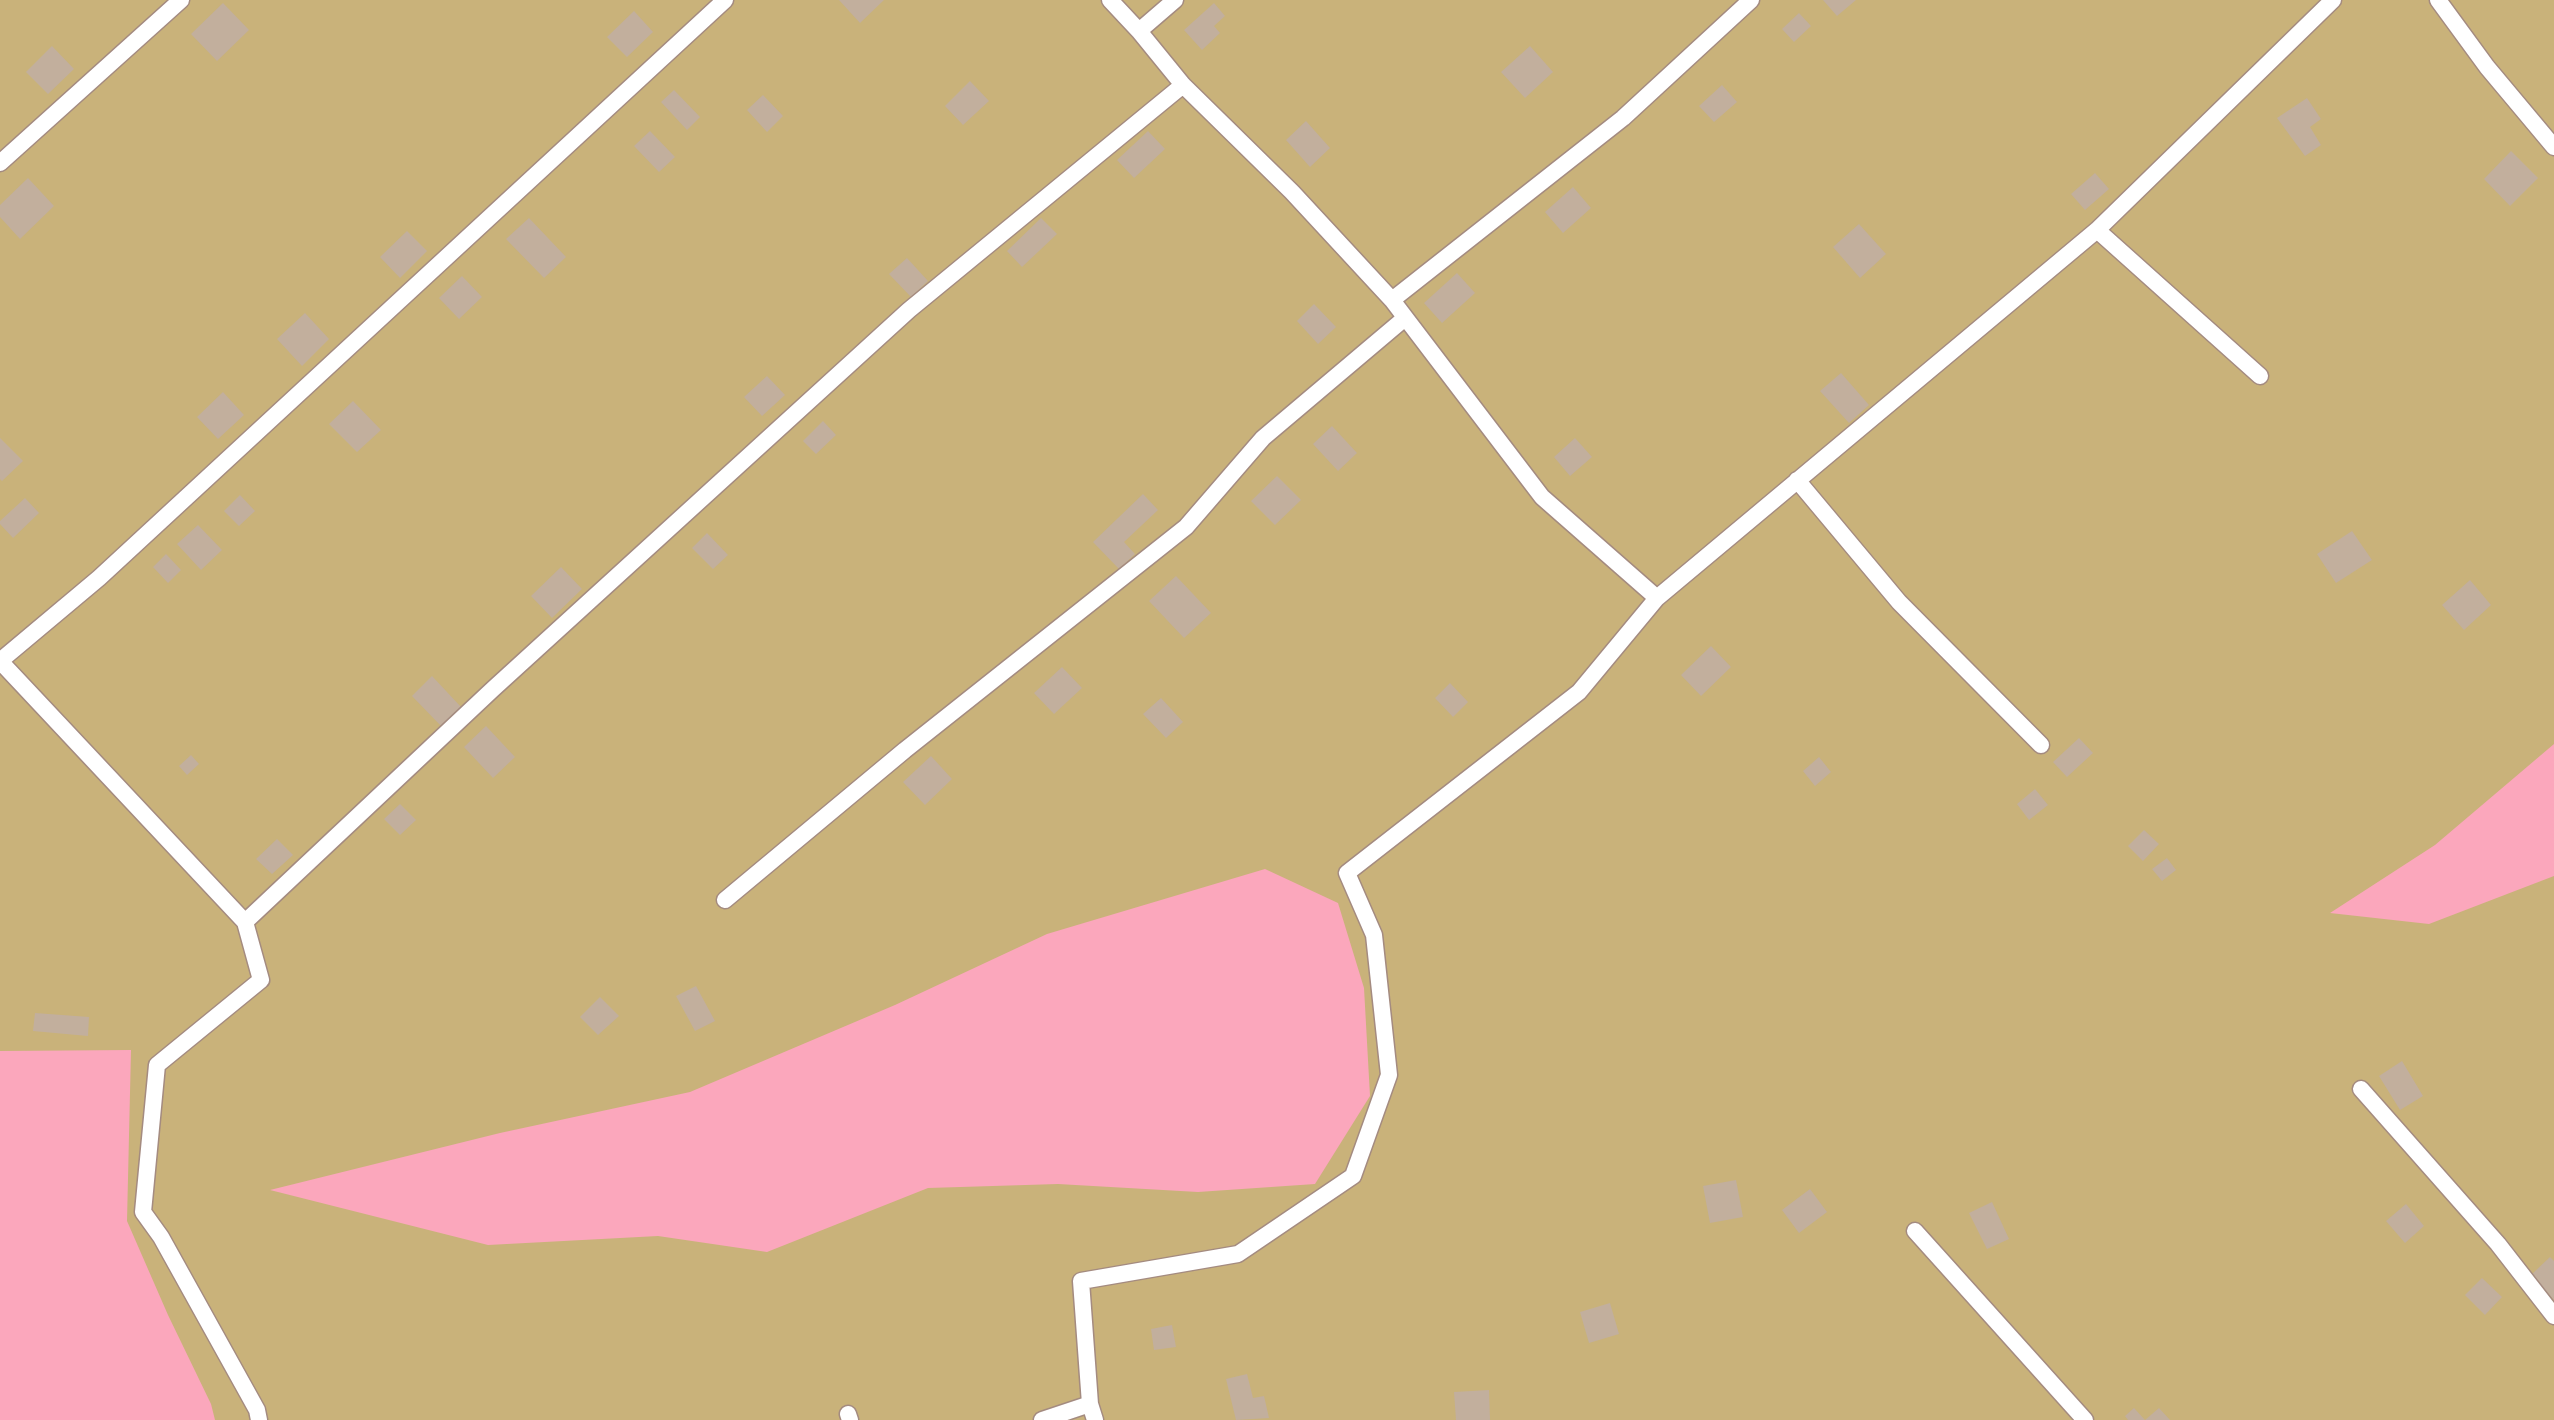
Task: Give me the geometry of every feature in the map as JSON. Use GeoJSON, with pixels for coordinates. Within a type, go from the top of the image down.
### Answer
{"type":"FeatureCollection","features":[{"type":"Feature","properties":{"kind":"lane"},"geometry":{"type":"LineString","coordinates":[[0,163],[181,0]]}},
{"type":"Feature","properties":{"kind":"lane"},"geometry":{"type":"LineString","coordinates":[[258,1420],[257,1410],[166,1245],[143,1212],[157,1065],[261,980],[245,922],[0,661],[100,578],[725,0]]}},
{"type":"Feature","properties":{"kind":"lane"},"geometry":{"type":"LineString","coordinates":[[1110,0],[1139,31],[1182,85],[1292,192],[1392,300],[1542,497],[1657,598]]}},
{"type":"Feature","properties":{"kind":"lane"},"geometry":{"type":"LineString","coordinates":[[1139,31],[1175,0]]}},
{"type":"Feature","properties":{"kind":"lane"},"geometry":{"type":"LineString","coordinates":[[1392,300],[1624,118],[1751,0]]}},
{"type":"Feature","properties":{"kind":"lane"},"geometry":{"type":"LineString","coordinates":[[1095,1420],[1090,1404],[1081,1282],[1238,1254],[1353,1176],[1388,1075],[1374,935],[1347,873],[1579,692],[1657,598],[2097,230],[2333,0]]}},
{"type":"Feature","properties":{"kind":"lane"},"geometry":{"type":"LineString","coordinates":[[2438,0],[2487,67],[2554,147]]}},
{"type":"Feature","properties":{"kind":"lane"},"geometry":{"type":"LineString","coordinates":[[245,922],[493,689],[909,310],[1182,85]]}},
{"type":"Feature","properties":{"kind":"lane"},"geometry":{"type":"LineString","coordinates":[[2097,230],[2260,376]]}},
{"type":"Feature","properties":{"kind":"lane"},"geometry":{"type":"LineString","coordinates":[[725,900],[905,750],[1186,527],[1264,438],[1405,318]]}},
{"type":"Feature","properties":{"kind":"lane"},"geometry":{"type":"LineString","coordinates":[[1797,480],[1899,602],[2041,745]]}},
{"type":"Feature","properties":{"kind":"lane"},"geometry":{"type":"LineString","coordinates":[[2361,1089],[2498,1244],[2554,1316]]}},
{"type":"Feature","properties":{"kind":"lane"},"geometry":{"type":"LineString","coordinates":[[1915,1231],[2085,1420]]}},
{"type":"Feature","properties":{"kind":"lane"},"geometry":{"type":"LineString","coordinates":[[1042,1420],[1090,1404]]}},
{"type":"Feature","properties":{"kind":"shaded area"},"geometry":{"type":"Polygon","coordinates":[[[0,0],[2554,0],[2554,1420],[0,1420],[0,0]]]}},
{"type":"Feature","properties":{"kind":"shaded area"},"geometry":{"type":"Polygon","coordinates":[[[2554,744],[2554,876],[2429,924],[2330,913],[2435,845],[2554,744]]]}},
{"type":"Feature","properties":{"kind":"shaded area"},"geometry":{"type":"Polygon","coordinates":[[[1265,869],[1338,903],[1364,988],[1370,1096],[1315,1184],[1198,1192],[1058,1184],[928,1188],[767,1252],[658,1236],[488,1245],[270,1190],[500,1133],[690,1092],[895,1005],[1047,934],[1265,869]]]}},
{"type":"Feature","properties":{"kind":"shaded area"},"geometry":{"type":"Polygon","coordinates":[[[131,1050],[127,1221],[168,1315],[211,1404],[215,1420],[0,1420],[0,1051],[131,1050]]]}},
{"type":"Feature","properties":{"kind":"building"},"geometry":{"type":"Polygon","coordinates":[[[839,0],[884,0],[860,23],[839,0]]]}},
{"type":"Feature","properties":{"kind":"building"},"geometry":{"type":"Polygon","coordinates":[[[1823,0],[1856,0],[1837,16],[1823,0]]]}},
{"type":"Feature","properties":{"kind":"building"},"geometry":{"type":"Polygon","coordinates":[[[223,3],[249,30],[217,61],[191,34],[223,3]]]}},
{"type":"Feature","properties":{"kind":"building"},"geometry":{"type":"Polygon","coordinates":[[[1214,3],[1225,16],[1214,26],[1220,33],[1202,50],[1184,30],[1214,3]]]}},
{"type":"Feature","properties":{"kind":"building"},"geometry":{"type":"Polygon","coordinates":[[[634,11],[653,32],[627,57],[607,37],[634,11]]]}},
{"type":"Feature","properties":{"kind":"building"},"geometry":{"type":"Polygon","coordinates":[[[1799,13],[1811,26],[1794,42],[1782,29],[1799,13]]]}},
{"type":"Feature","properties":{"kind":"building"},"geometry":{"type":"Polygon","coordinates":[[[52,46],[74,69],[48,94],[26,72],[52,46]]]}},
{"type":"Feature","properties":{"kind":"building"},"geometry":{"type":"Polygon","coordinates":[[[1530,46],[1553,72],[1525,98],[1501,72],[1530,46]]]}},
{"type":"Feature","properties":{"kind":"building"},"geometry":{"type":"Polygon","coordinates":[[[970,81],[989,101],[963,125],[945,106],[970,81]]]}},
{"type":"Feature","properties":{"kind":"building"},"geometry":{"type":"Polygon","coordinates":[[[1722,85],[1737,102],[1714,122],[1699,106],[1722,85]]]}},
{"type":"Feature","properties":{"kind":"building"},"geometry":{"type":"Polygon","coordinates":[[[674,90],[700,117],[687,130],[661,102],[674,90]]]}},
{"type":"Feature","properties":{"kind":"building"},"geometry":{"type":"Polygon","coordinates":[[[763,95],[783,116],[767,132],[747,110],[763,95]]]}},
{"type":"Feature","properties":{"kind":"building"},"geometry":{"type":"Polygon","coordinates":[[[2307,98],[2321,119],[2310,127],[2321,145],[2305,156],[2277,118],[2307,98]]]}},
{"type":"Feature","properties":{"kind":"building"},"geometry":{"type":"Polygon","coordinates":[[[1306,121],[1330,148],[1310,167],[1286,140],[1306,121]]]}},
{"type":"Feature","properties":{"kind":"building"},"geometry":{"type":"Polygon","coordinates":[[[650,131],[675,157],[659,172],[634,146],[650,131]]]}},
{"type":"Feature","properties":{"kind":"building"},"geometry":{"type":"Polygon","coordinates":[[[1148,131],[1165,149],[1134,178],[1117,160],[1148,131]]]}},
{"type":"Feature","properties":{"kind":"building"},"geometry":{"type":"Polygon","coordinates":[[[2511,151],[2538,178],[2510,206],[2484,179],[2511,151]]]}},
{"type":"Feature","properties":{"kind":"building"},"geometry":{"type":"Polygon","coordinates":[[[2095,173],[2109,189],[2085,210],[2071,194],[2095,173]]]}},
{"type":"Feature","properties":{"kind":"building"},"geometry":{"type":"Polygon","coordinates":[[[28,178],[54,206],[20,239],[0,217],[0,205],[28,178]]]}},
{"type":"Feature","properties":{"kind":"building"},"geometry":{"type":"Polygon","coordinates":[[[1573,187],[1591,208],[1563,233],[1545,212],[1573,187]]]}},
{"type":"Feature","properties":{"kind":"building"},"geometry":{"type":"Polygon","coordinates":[[[529,218],[566,257],[544,278],[506,239],[529,218]]]}},
{"type":"Feature","properties":{"kind":"building"},"geometry":{"type":"Polygon","coordinates":[[[1041,218],[1057,234],[1022,267],[1007,251],[1041,218]]]}},
{"type":"Feature","properties":{"kind":"building"},"geometry":{"type":"Polygon","coordinates":[[[1859,224],[1886,254],[1860,278],[1833,247],[1859,224]]]}},
{"type":"Feature","properties":{"kind":"building"},"geometry":{"type":"Polygon","coordinates":[[[407,231],[427,251],[400,278],[380,257],[407,231]]]}},
{"type":"Feature","properties":{"kind":"building"},"geometry":{"type":"Polygon","coordinates":[[[907,258],[928,281],[911,297],[889,274],[907,258]]]}},
{"type":"Feature","properties":{"kind":"building"},"geometry":{"type":"Polygon","coordinates":[[[1457,273],[1475,293],[1442,323],[1424,303],[1457,273]]]}},
{"type":"Feature","properties":{"kind":"building"},"geometry":{"type":"Polygon","coordinates":[[[462,276],[482,297],[459,319],[439,298],[462,276]]]}},
{"type":"Feature","properties":{"kind":"building"},"geometry":{"type":"Polygon","coordinates":[[[1314,304],[1336,327],[1318,344],[1297,321],[1314,304]]]}},
{"type":"Feature","properties":{"kind":"building"},"geometry":{"type":"Polygon","coordinates":[[[305,313],[329,339],[302,366],[277,339],[305,313]]]}},
{"type":"Feature","properties":{"kind":"building"},"geometry":{"type":"Polygon","coordinates":[[[1841,373],[1869,405],[1849,423],[1820,391],[1841,373]]]}},
{"type":"Feature","properties":{"kind":"building"},"geometry":{"type":"Polygon","coordinates":[[[767,376],[785,395],[762,416],[744,397],[767,376]]]}},
{"type":"Feature","properties":{"kind":"building"},"geometry":{"type":"Polygon","coordinates":[[[223,392],[244,415],[218,439],[197,417],[223,392]]]}},
{"type":"Feature","properties":{"kind":"building"},"geometry":{"type":"Polygon","coordinates":[[[353,401],[381,430],[357,452],[329,424],[353,401]]]}},
{"type":"Feature","properties":{"kind":"building"},"geometry":{"type":"Polygon","coordinates":[[[823,421],[836,435],[816,454],[803,441],[823,421]]]}},
{"type":"Feature","properties":{"kind":"building"},"geometry":{"type":"Polygon","coordinates":[[[1332,426],[1357,453],[1338,471],[1313,444],[1332,426]]]}},
{"type":"Feature","properties":{"kind":"building"},"geometry":{"type":"Polygon","coordinates":[[[0,438],[23,461],[2,481],[0,479],[0,438]]]}},
{"type":"Feature","properties":{"kind":"building"},"geometry":{"type":"Polygon","coordinates":[[[1575,438],[1592,457],[1570,476],[1554,457],[1575,438]]]}},
{"type":"Feature","properties":{"kind":"building"},"geometry":{"type":"Polygon","coordinates":[[[1277,476],[1301,500],[1275,525],[1251,501],[1277,476]]]}},
{"type":"Feature","properties":{"kind":"building"},"geometry":{"type":"Polygon","coordinates":[[[1143,494],[1158,510],[1124,542],[1135,554],[1119,569],[1093,542],[1143,494]]]}},
{"type":"Feature","properties":{"kind":"building"},"geometry":{"type":"Polygon","coordinates":[[[240,495],[255,511],[239,526],[224,511],[240,495]]]}},
{"type":"Feature","properties":{"kind":"building"},"geometry":{"type":"Polygon","coordinates":[[[25,498],[39,513],[13,538],[0,524],[0,521],[25,498]]]}},
{"type":"Feature","properties":{"kind":"building"},"geometry":{"type":"Polygon","coordinates":[[[198,525],[222,550],[201,570],[177,544],[198,525]]]}},
{"type":"Feature","properties":{"kind":"building"},"geometry":{"type":"Polygon","coordinates":[[[2352,531],[2372,560],[2336,583],[2317,554],[2352,531]]]}},
{"type":"Feature","properties":{"kind":"building"},"geometry":{"type":"Polygon","coordinates":[[[707,533],[728,555],[713,569],[692,548],[707,533]]]}},
{"type":"Feature","properties":{"kind":"building"},"geometry":{"type":"Polygon","coordinates":[[[166,554],[181,570],[168,583],[153,567],[166,554]]]}},
{"type":"Feature","properties":{"kind":"building"},"geometry":{"type":"Polygon","coordinates":[[[561,567],[582,589],[552,618],[531,596],[561,567]]]}},
{"type":"Feature","properties":{"kind":"building"},"geometry":{"type":"Polygon","coordinates":[[[1176,576],[1211,613],[1184,638],[1149,601],[1176,576]]]}},
{"type":"Feature","properties":{"kind":"building"},"geometry":{"type":"Polygon","coordinates":[[[2470,580],[2491,605],[2464,630],[2442,605],[2470,580]]]}},
{"type":"Feature","properties":{"kind":"building"},"geometry":{"type":"Polygon","coordinates":[[[1711,646],[1731,667],[1701,696],[1681,675],[1711,646]]]}},
{"type":"Feature","properties":{"kind":"building"},"geometry":{"type":"Polygon","coordinates":[[[1062,667],[1082,688],[1054,714],[1034,693],[1062,667]]]}},
{"type":"Feature","properties":{"kind":"building"},"geometry":{"type":"Polygon","coordinates":[[[432,676],[461,707],[441,726],[412,696],[432,676]]]}},
{"type":"Feature","properties":{"kind":"building"},"geometry":{"type":"Polygon","coordinates":[[[1450,683],[1468,702],[1453,717],[1435,698],[1450,683]]]}},
{"type":"Feature","properties":{"kind":"building"},"geometry":{"type":"Polygon","coordinates":[[[1161,698],[1183,722],[1166,738],[1143,714],[1161,698]]]}},
{"type":"Feature","properties":{"kind":"building"},"geometry":{"type":"Polygon","coordinates":[[[486,726],[515,757],[493,778],[464,747],[486,726]]]}},
{"type":"Feature","properties":{"kind":"building"},"geometry":{"type":"Polygon","coordinates":[[[2079,738],[2093,753],[2067,777],[2053,762],[2079,738]]]}},
{"type":"Feature","properties":{"kind":"building"},"geometry":{"type":"Polygon","coordinates":[[[191,755],[199,764],[187,775],[179,766],[191,755]]]}},
{"type":"Feature","properties":{"kind":"building"},"geometry":{"type":"Polygon","coordinates":[[[931,756],[952,779],[925,805],[903,782],[931,756]]]}},
{"type":"Feature","properties":{"kind":"building"},"geometry":{"type":"Polygon","coordinates":[[[1819,757],[1831,772],[1815,786],[1803,771],[1819,757]]]}},
{"type":"Feature","properties":{"kind":"building"},"geometry":{"type":"Polygon","coordinates":[[[2035,789],[2048,805],[2029,820],[2017,804],[2035,789]]]}},
{"type":"Feature","properties":{"kind":"building"},"geometry":{"type":"Polygon","coordinates":[[[400,804],[416,820],[400,835],[384,819],[400,804]]]}},
{"type":"Feature","properties":{"kind":"building"},"geometry":{"type":"Polygon","coordinates":[[[2144,830],[2159,844],[2143,861],[2128,846],[2144,830]]]}},
{"type":"Feature","properties":{"kind":"building"},"geometry":{"type":"Polygon","coordinates":[[[277,839],[293,855],[272,874],[256,859],[277,839]]]}},
{"type":"Feature","properties":{"kind":"building"},"geometry":{"type":"Polygon","coordinates":[[[2167,858],[2176,870],[2162,881],[2152,869],[2167,858]]]}},
{"type":"Feature","properties":{"kind":"building"},"geometry":{"type":"Polygon","coordinates":[[[696,986],[715,1021],[695,1031],[676,996],[696,986]]]}},
{"type":"Feature","properties":{"kind":"building"},"geometry":{"type":"Polygon","coordinates":[[[600,997],[619,1016],[598,1035],[580,1017],[600,997]]]}},
{"type":"Feature","properties":{"kind":"building"},"geometry":{"type":"Polygon","coordinates":[[[35,1013],[89,1017],[88,1036],[33,1031],[35,1013]]]}},
{"type":"Feature","properties":{"kind":"building"},"geometry":{"type":"Polygon","coordinates":[[[2402,1061],[2423,1096],[2400,1110],[2379,1076],[2402,1061]]]}},
{"type":"Feature","properties":{"kind":"building"},"geometry":{"type":"Polygon","coordinates":[[[1736,1180],[1743,1217],[1710,1223],[1703,1186],[1736,1180]]]}},
{"type":"Feature","properties":{"kind":"building"},"geometry":{"type":"Polygon","coordinates":[[[1810,1189],[1827,1212],[1799,1233],[1782,1210],[1810,1189]]]}},
{"type":"Feature","properties":{"kind":"building"},"geometry":{"type":"Polygon","coordinates":[[[1992,1202],[2009,1239],[1987,1249],[1969,1213],[1992,1202]]]}},
{"type":"Feature","properties":{"kind":"building"},"geometry":{"type":"Polygon","coordinates":[[[2406,1204],[2424,1226],[2405,1243],[2386,1221],[2406,1204]]]}},
{"type":"Feature","properties":{"kind":"building"},"geometry":{"type":"Polygon","coordinates":[[[2550,1257],[2554,1261],[2554,1300],[2531,1275],[2550,1257]]]}},
{"type":"Feature","properties":{"kind":"building"},"geometry":{"type":"Polygon","coordinates":[[[2482,1278],[2502,1297],[2485,1315],[2465,1295],[2482,1278]]]}},
{"type":"Feature","properties":{"kind":"building"},"geometry":{"type":"Polygon","coordinates":[[[1610,1303],[1619,1334],[1589,1343],[1580,1312],[1610,1303]]]}},
{"type":"Feature","properties":{"kind":"building"},"geometry":{"type":"Polygon","coordinates":[[[1172,1325],[1176,1347],[1154,1350],[1151,1329],[1172,1325]]]}},
{"type":"Feature","properties":{"kind":"building"},"geometry":{"type":"Polygon","coordinates":[[[1247,1374],[1253,1398],[1264,1396],[1269,1418],[1236,1420],[1226,1379],[1247,1374]]]}},
{"type":"Feature","properties":{"kind":"building"},"geometry":{"type":"Polygon","coordinates":[[[1489,1390],[1490,1420],[1456,1420],[1454,1392],[1489,1390]]]}},
{"type":"Feature","properties":{"kind":"building"},"geometry":{"type":"Polygon","coordinates":[[[2134,1408],[2145,1420],[2128,1420],[2125,1416],[2134,1408]]]}},
{"type":"Feature","properties":{"kind":"building"},"geometry":{"type":"Polygon","coordinates":[[[2159,1408],[2170,1420],[2145,1420],[2159,1408]]]}}]}
